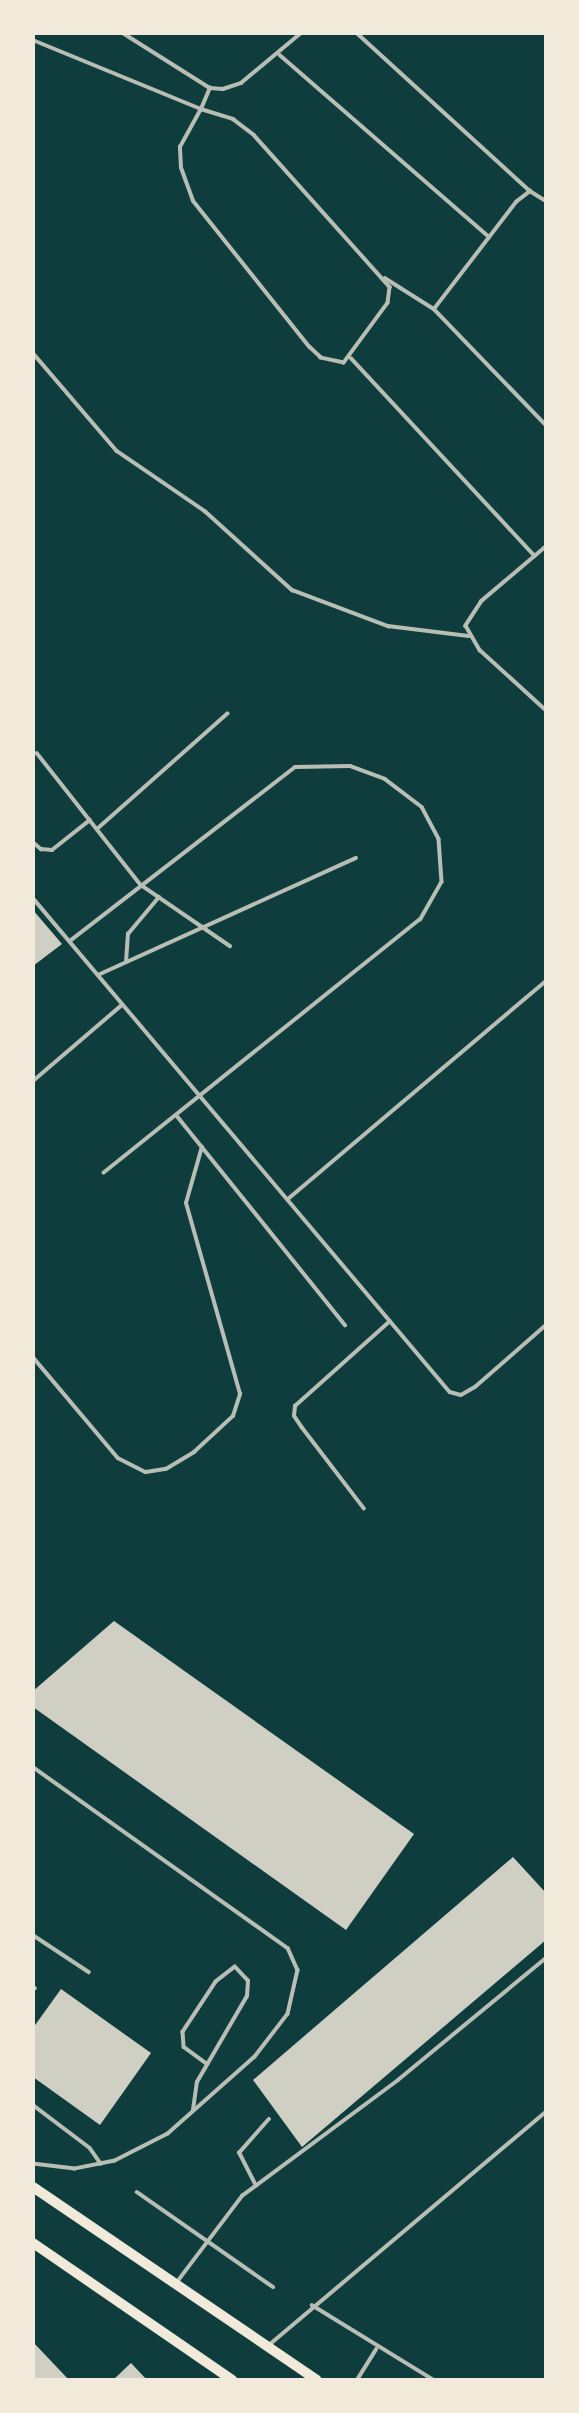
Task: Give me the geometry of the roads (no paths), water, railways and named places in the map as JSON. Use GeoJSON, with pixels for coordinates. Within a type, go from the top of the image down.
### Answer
{"type":"FeatureCollection","features":[{"type":"Feature","properties":{"kind":"main road"},"geometry":{"type":"LineString","coordinates":[[33,2187],[317,2380]]}},
{"type":"Feature","properties":{"kind":"main road"},"geometry":{"type":"LineString","coordinates":[[33,2243],[232,2380]]}},
{"type":"Feature","properties":{"kind":"lane"},"geometry":{"type":"LineString","coordinates":[[123,33],[209,88],[242,83],[280,55],[301,33]]}},
{"type":"Feature","properties":{"kind":"lane"},"geometry":{"type":"LineString","coordinates":[[357,33],[530,191],[546,201]]}},
{"type":"Feature","properties":{"kind":"lane"},"geometry":{"type":"LineString","coordinates":[[33,40],[201,109],[233,119],[254,135],[383,277],[434,309],[546,425]]}},
{"type":"Feature","properties":{"kind":"lane"},"geometry":{"type":"LineString","coordinates":[[280,55],[489,237]]}},
{"type":"Feature","properties":{"kind":"lane"},"geometry":{"type":"LineString","coordinates":[[209,88],[180,147],[181,168],[193,201],[309,348],[333,363],[351,358],[392,295],[383,277]]}},
{"type":"Feature","properties":{"kind":"lane"},"geometry":{"type":"LineString","coordinates":[[434,309],[516,202],[530,191]]}},
{"type":"Feature","properties":{"kind":"lane"},"geometry":{"type":"LineString","coordinates":[[33,353],[117,451],[205,511],[292,590],[388,626],[468,636],[546,710]]}},
{"type":"Feature","properties":{"kind":"lane"},"geometry":{"type":"LineString","coordinates":[[351,358],[535,556]]}},
{"type":"Feature","properties":{"kind":"lane"},"geometry":{"type":"LineString","coordinates":[[468,636],[469,617],[482,601],[546,547]]}},
{"type":"Feature","properties":{"kind":"lane"},"geometry":{"type":"LineString","coordinates":[[97,829],[227,714]]}},
{"type":"Feature","properties":{"kind":"lane"},"geometry":{"type":"LineString","coordinates":[[37,752],[141,885],[230,946]]}},
{"type":"Feature","properties":{"kind":"lane"},"geometry":{"type":"LineString","coordinates":[[70,941],[295,767],[320,763],[350,766],[385,779],[422,807],[439,839],[442,882],[421,919],[202,1098],[104,1173]]}},
{"type":"Feature","properties":{"kind":"lane"},"geometry":{"type":"LineString","coordinates":[[33,842],[41,849],[52,850],[90,820]]}},
{"type":"Feature","properties":{"kind":"lane"},"geometry":{"type":"LineString","coordinates":[[98,975],[356,858]]}},
{"type":"Feature","properties":{"kind":"lane"},"geometry":{"type":"LineString","coordinates":[[126,962],[128,934],[159,897]]}},
{"type":"Feature","properties":{"kind":"lane"},"geometry":{"type":"LineString","coordinates":[[33,898],[456,1396],[475,1387],[546,1325]]}},
{"type":"Feature","properties":{"kind":"lane"},"geometry":{"type":"LineString","coordinates":[[288,1200],[546,981]]}},
{"type":"Feature","properties":{"kind":"lane"},"geometry":{"type":"LineString","coordinates":[[33,1081],[123,1004]]}},
{"type":"Feature","properties":{"kind":"lane"},"geometry":{"type":"LineString","coordinates":[[178,1117],[345,1325]]}},
{"type":"Feature","properties":{"kind":"lane"},"geometry":{"type":"LineString","coordinates":[[33,1357],[118,1458],[146,1472],[166,1469],[194,1452],[233,1416],[240,1394],[186,1203],[202,1147]]}},
{"type":"Feature","properties":{"kind":"lane"},"geometry":{"type":"LineString","coordinates":[[364,1509],[298,1422],[295,1406],[390,1321]]}},
{"type":"Feature","properties":{"kind":"lane"},"geometry":{"type":"LineString","coordinates":[[33,1767],[288,1948],[298,1970],[288,2014],[255,2057],[168,2134],[101,2164],[75,2169],[33,2164]]}},
{"type":"Feature","properties":{"kind":"lane"},"geometry":{"type":"LineString","coordinates":[[33,1935],[89,1972]]}},
{"type":"Feature","properties":{"kind":"lane"},"geometry":{"type":"LineString","coordinates":[[175,2284],[209,2243],[242,2196],[398,2080],[546,1958]]}},
{"type":"Feature","properties":{"kind":"lane"},"geometry":{"type":"LineString","coordinates":[[193,2112],[197,2082],[247,1996],[248,1981],[235,1967],[216,1982],[183,2032],[184,2047],[207,2064]]}},
{"type":"Feature","properties":{"kind":"lane"},"geometry":{"type":"LineString","coordinates":[[33,2105],[90,2148],[101,2164]]}},
{"type":"Feature","properties":{"kind":"lane"},"geometry":{"type":"LineString","coordinates":[[268,2347],[312,2305],[546,2112]]}},
{"type":"Feature","properties":{"kind":"lane"},"geometry":{"type":"LineString","coordinates":[[256,2186],[239,2153],[269,2119]]}},
{"type":"Feature","properties":{"kind":"lane"},"geometry":{"type":"LineString","coordinates":[[137,2192],[273,2287]]}},
{"type":"Feature","properties":{"kind":"lane"},"geometry":{"type":"LineString","coordinates":[[312,2305],[377,2348],[434,2380]]}},
{"type":"Feature","properties":{"kind":"lane"},"geometry":{"type":"LineString","coordinates":[[357,2380],[377,2348]]}}]}
